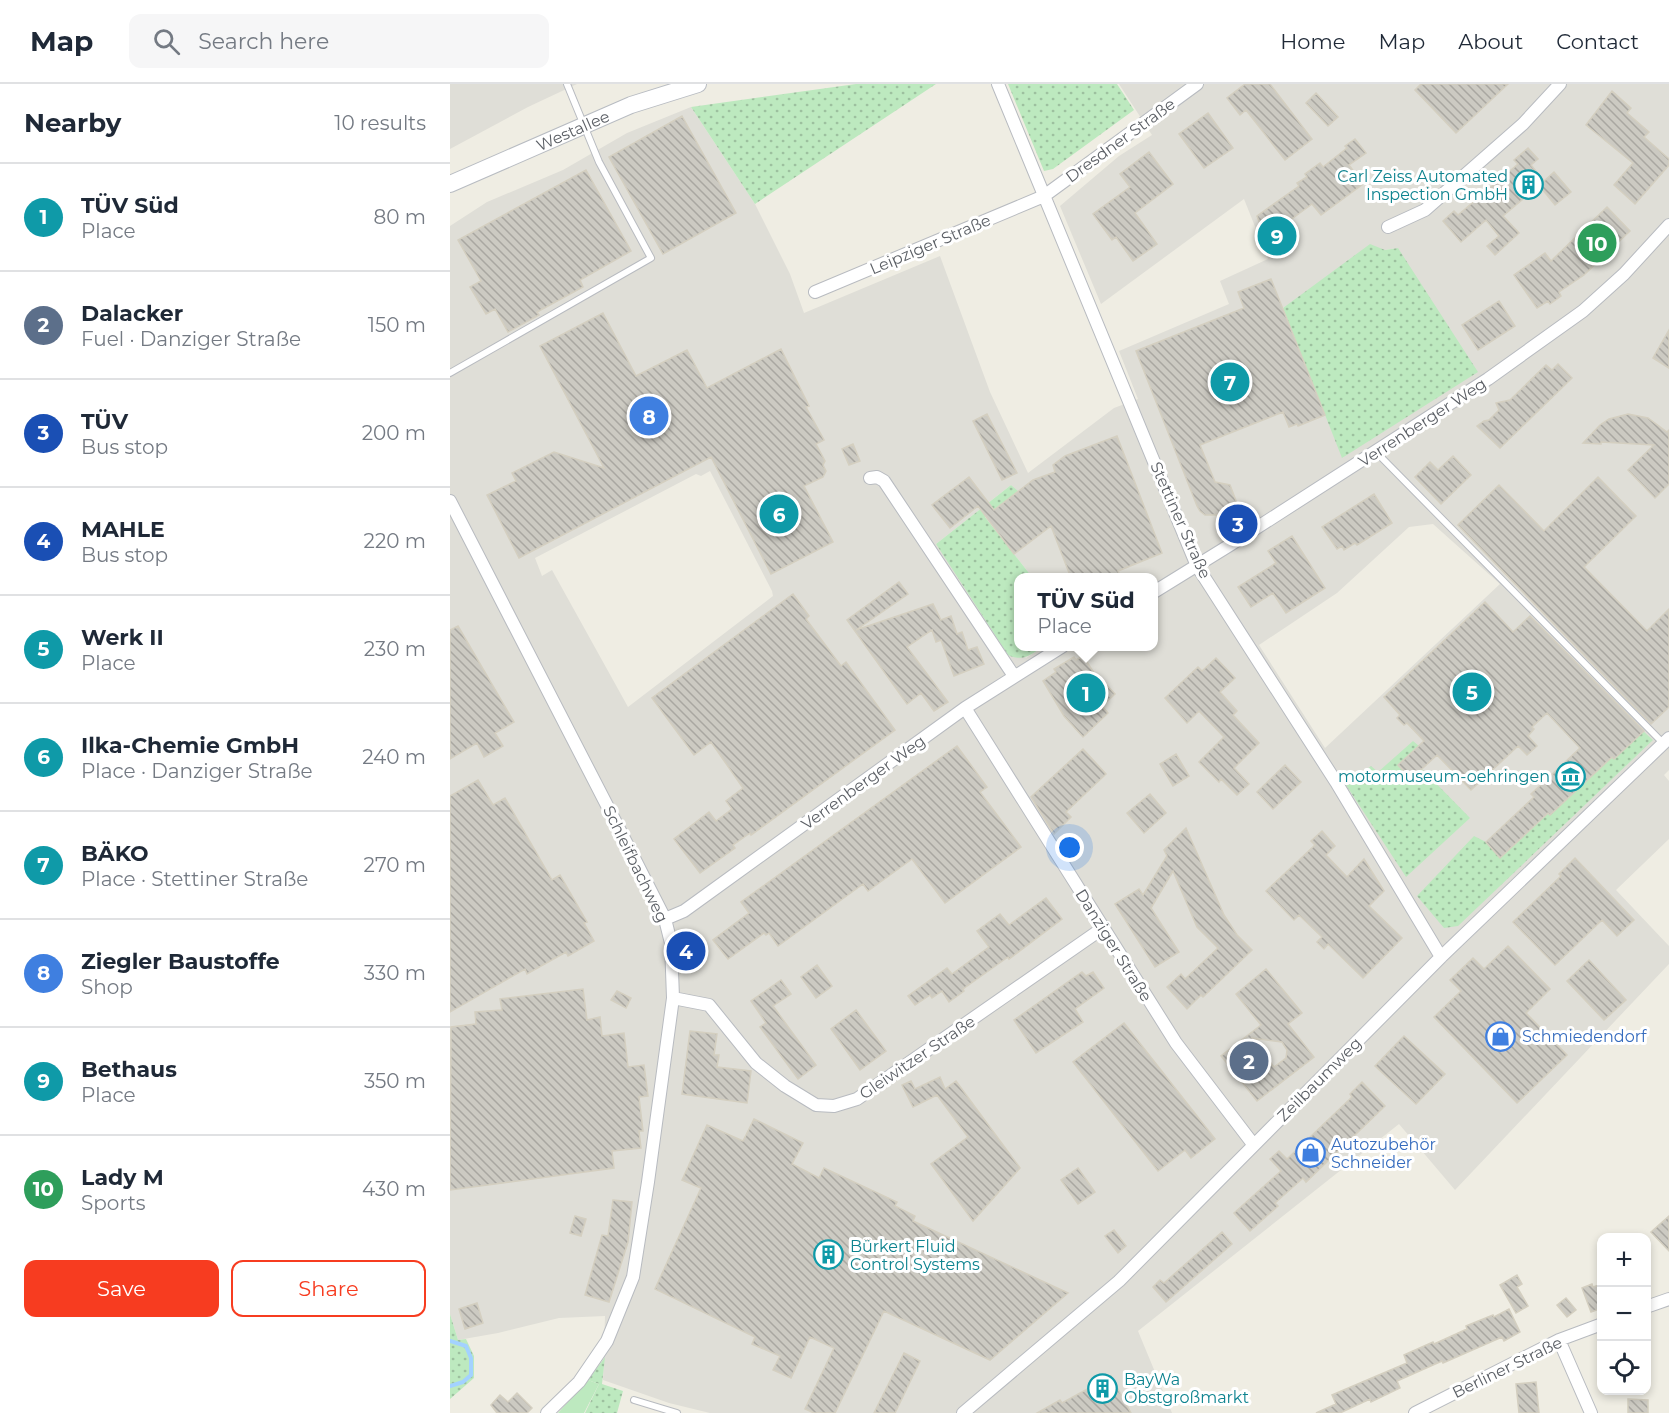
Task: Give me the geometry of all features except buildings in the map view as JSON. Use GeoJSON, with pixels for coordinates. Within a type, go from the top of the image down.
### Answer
{"type":"FeatureCollection","features":[{"type":"Feature","properties":{"kind":"main road","name":"Westallee"},"geometry":{"type":"LineString","coordinates":[[450,184],[631,105],[698,84]]}},
{"type":"Feature","properties":{"kind":"street","name":"Stettiner Straße"},"geometry":{"type":"LineString","coordinates":[[998,84],[1197,566],[1336,782],[1441,957]]}},
{"type":"Feature","properties":{"kind":"street","name":"Dresdner Straße"},"geometry":{"type":"LineString","coordinates":[[1044,196],[1197,84]]}},
{"type":"Feature","properties":{"kind":"street"},"geometry":{"type":"LineString","coordinates":[[1388,227],[1425,210],[1523,124],[1560,84]]}},
{"type":"Feature","properties":{"kind":"street","name":"Leipziger Straße"},"geometry":{"type":"LineString","coordinates":[[815,292],[1044,196]]}},
{"type":"Feature","properties":{"kind":"street","name":"Verrenberger Weg"},"geometry":{"type":"LineString","coordinates":[[1158,590],[1488,379],[1583,311],[1624,274],[1669,225]]}},
{"type":"Feature","properties":{"kind":"street"},"geometry":{"type":"LineString","coordinates":[[870,478],[877,477],[884,481],[1014,676]]}},
{"type":"Feature","properties":{"kind":"street","name":"Schleifbachweg"},"geometry":{"type":"LineString","coordinates":[[450,501],[665,919],[671,943],[673,998],[633,1278],[607,1341],[579,1382],[547,1413]]}},
{"type":"Feature","properties":{"kind":"street","name":"Verrenberger Weg"},"geometry":{"type":"LineString","coordinates":[[665,919],[684,911],[965,708],[1055,651]]}},
{"type":"Feature","properties":{"kind":"street","name":"Danziger Straße"},"geometry":{"type":"LineString","coordinates":[[965,708],[1176,1043],[1253,1144]]}},
{"type":"Feature","properties":{"kind":"street","name":"Zeilbaumweg"},"geometry":{"type":"LineString","coordinates":[[963,1413],[1119,1281],[1441,957],[1666,740]]}},
{"type":"Feature","properties":{"kind":"street","name":"Gleiwitzer Straße"},"geometry":{"type":"LineString","coordinates":[[673,998],[709,1005],[756,1062],[785,1086],[816,1105],[834,1106],[857,1099],[1103,928]]}},
{"type":"Feature","properties":{"kind":"street"},"geometry":{"type":"LineString","coordinates":[[1651,1306],[1669,1299]]}},
{"type":"Feature","properties":{"kind":"street","name":"Berliner Straße"},"geometry":{"type":"LineString","coordinates":[[1415,1413],[1559,1340],[1597,1326]]}},
{"type":"Feature","properties":{"kind":"street"},"geometry":{"type":"LineString","coordinates":[[1559,1340],[1591,1413]]}},
{"type":"Feature","properties":{"kind":"lane"},"geometry":{"type":"LineString","coordinates":[[450,373],[651,258],[600,162],[567,84]]}},
{"type":"Feature","properties":{"kind":"lane"},"geometry":{"type":"LineString","coordinates":[[1376,452],[1666,740]]}},
{"type":"Feature","properties":{"kind":"lane"},"geometry":{"type":"LineString","coordinates":[[634,1400],[677,1413]]}},
{"type":"Feature","properties":{"kind":"shaded area"},"geometry":{"type":"Polygon","coordinates":[[[450,84],[577,84],[528,107],[450,149],[450,84]]]}},
{"type":"Feature","properties":{"kind":"shaded area"},"geometry":{"type":"Polygon","coordinates":[[[1119,84],[1669,84],[1669,770],[1664,775],[1669,781],[1669,839],[1616,890],[1669,946],[1669,964],[1455,1190],[1399,1124],[1138,1331],[1172,1413],[710,1413],[669,1403],[603,1380],[605,1316],[559,1318],[458,1340],[450,1314],[450,226],[487,202],[563,170],[627,133],[691,107],[755,204],[790,274],[804,313],[940,256],[990,392],[1028,473],[1114,408],[1138,399],[1119,351],[1229,304],[1220,281],[1268,259],[1244,199],[1101,304],[1060,206],[1119,156],[1152,135],[1119,84]],[[1398,248],[1385,250],[1283,308],[1343,458],[1398,248]],[[710,471],[701,476],[696,474],[535,558],[542,576],[552,570],[628,707],[773,596],[710,471]],[[1011,485],[936,544],[1014,643],[1014,651],[1020,651],[1026,658],[1037,651],[1158,651],[1158,573],[1029,573],[985,517],[1017,491],[1011,485]],[[1433,524],[1409,527],[1337,593],[1259,645],[1325,748],[1500,584],[1433,524]]]}},
{"type":"Feature","properties":{"kind":"green space"},"geometry":{"type":"Polygon","coordinates":[[[856,84],[936,84],[755,204],[691,107],[856,84]]]}},
{"type":"Feature","properties":{"kind":"green space"},"geometry":{"type":"Polygon","coordinates":[[[1008,84],[1117,84],[1134,110],[1053,169],[1044,171],[1008,84]]]}},
{"type":"Feature","properties":{"kind":"green space"},"geometry":{"type":"Polygon","coordinates":[[[1370,244],[1385,250],[1398,248],[1478,372],[1342,458],[1283,308],[1370,244]]]}},
{"type":"Feature","properties":{"kind":"green space"},"geometry":{"type":"Polygon","coordinates":[[[1011,485],[1018,491],[985,517],[1029,573],[1014,573],[1014,651],[1036,651],[1022,658],[1008,655],[936,544],[1011,485]]]}},
{"type":"Feature","properties":{"kind":"green space"},"geometry":{"type":"Polygon","coordinates":[[[1643,731],[1653,740],[1458,926],[1444,928],[1417,896],[1474,836],[1486,842],[1500,857],[1643,731]]]}},
{"type":"Feature","properties":{"kind":"green space"},"geometry":{"type":"Polygon","coordinates":[[[1413,741],[1419,746],[1399,766],[1411,779],[1422,769],[1470,818],[1406,877],[1346,785],[1371,766],[1378,772],[1413,741]]]}},
{"type":"Feature","properties":{"kind":"green space"},"geometry":{"type":"Polygon","coordinates":[[[450,1314],[458,1340],[466,1339],[474,1356],[474,1378],[450,1399],[450,1314]]]}},
{"type":"Feature","properties":{"kind":"green space"},"geometry":{"type":"Polygon","coordinates":[[[605,1357],[602,1384],[623,1391],[617,1413],[585,1413],[599,1384],[588,1380],[605,1357]]]}},
{"type":"Feature","properties":{"kind":"green space"},"geometry":{"type":"Polygon","coordinates":[[[588,1380],[599,1384],[584,1413],[558,1413],[588,1380]]]}},
{"type":"Feature","properties":{"kind":"waterway"},"geometry":{"type":"LineString","coordinates":[[450,1341],[466,1346],[471,1358],[471,1375],[463,1382],[450,1386]]}},
{"type":"Feature","properties":{"kind":"place","name":"Carl Zeiss Automated Inspection GmbH"},"geometry":{"type":"Point","coordinates":[1529,185]}},
{"type":"Feature","properties":{"kind":"place","name":"Bethaus"},"geometry":{"type":"Point","coordinates":[1277,236]}},
{"type":"Feature","properties":{"kind":"place","name":"Lady M"},"geometry":{"type":"Point","coordinates":[1597,243]}},
{"type":"Feature","properties":{"kind":"place","name":"BÄKO"},"geometry":{"type":"Point","coordinates":[1230,382]}},
{"type":"Feature","properties":{"kind":"place","name":"Ziegler Baustoffe"},"geometry":{"type":"Point","coordinates":[649,416]}},
{"type":"Feature","properties":{"kind":"place","name":"Ilka-Chemie GmbH"},"geometry":{"type":"Point","coordinates":[779,514]}},
{"type":"Feature","properties":{"kind":"place","name":"TÜV"},"geometry":{"type":"Point","coordinates":[1238,524]}},
{"type":"Feature","properties":{"kind":"place","name":"Werk II"},"geometry":{"type":"Point","coordinates":[1472,692]}},
{"type":"Feature","properties":{"kind":"place","name":"TÜV Süd"},"geometry":{"type":"Point","coordinates":[1086,693]}},
{"type":"Feature","properties":{"kind":"place","name":"motormuseum-oehringen"},"geometry":{"type":"Point","coordinates":[1571,776]}},
{"type":"Feature","properties":{"kind":"place","name":"MAHLE"},"geometry":{"type":"Point","coordinates":[686,951]}},
{"type":"Feature","properties":{"kind":"place","name":"Schmiedendorf"},"geometry":{"type":"Point","coordinates":[1501,1036]}},
{"type":"Feature","properties":{"kind":"place","name":"Dalacker"},"geometry":{"type":"Point","coordinates":[1249,1061]}},
{"type":"Feature","properties":{"kind":"place","name":"Autozubehör Schneider"},"geometry":{"type":"Point","coordinates":[1310,1153]}},
{"type":"Feature","properties":{"kind":"place","name":"Bürkert Fluid Control Systems"},"geometry":{"type":"Point","coordinates":[829,1255]}},
{"type":"Feature","properties":{"kind":"place","name":"BayWa Obstgroßmarkt"},"geometry":{"type":"Point","coordinates":[1103,1388]}}]}
